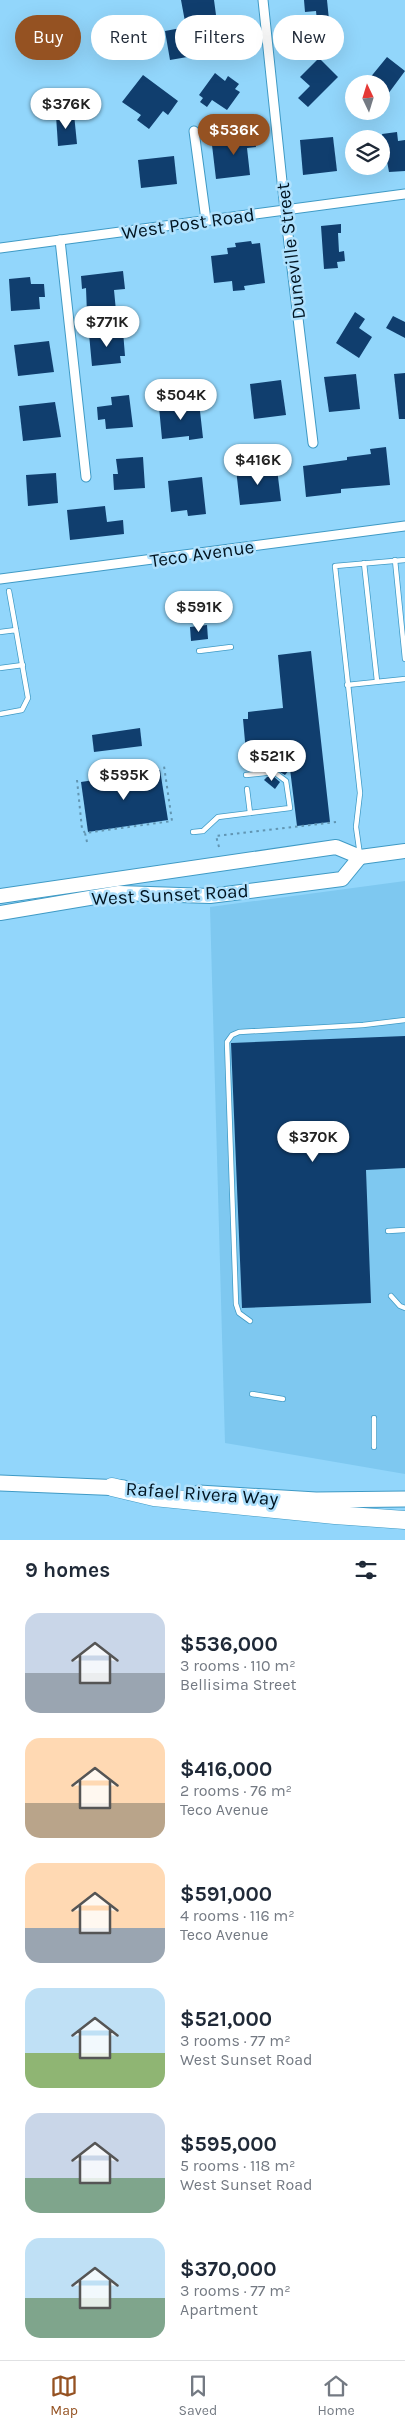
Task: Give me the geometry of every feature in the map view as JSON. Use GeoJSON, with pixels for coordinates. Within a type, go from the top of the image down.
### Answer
{"type":"FeatureCollection","features":[{"type":"Feature","properties":{"kind":"highway"},"geometry":{"type":"LineString","coordinates":[[112,1487],[154,1496],[336,1515],[405,1520]]}},
{"type":"Feature","properties":{"kind":"main road","name":"West Sunset Road"},"geometry":{"type":"LineString","coordinates":[[0,896],[336,847],[360,857],[342,879],[210,896],[119,893],[0,913]]}},
{"type":"Feature","properties":{"kind":"main road"},"geometry":{"type":"LineString","coordinates":[[360,857],[405,851]]}},
{"type":"Feature","properties":{"kind":"main road","name":"Rafael Rivera Way"},"geometry":{"type":"LineString","coordinates":[[0,1483],[112,1487],[288,1499],[405,1499]]}},
{"type":"Feature","properties":{"kind":"street","name":"Duneville Street"},"geometry":{"type":"LineString","coordinates":[[263,0],[285,210],[313,443]]}},
{"type":"Feature","properties":{"kind":"street"},"geometry":{"type":"LineString","coordinates":[[194,131],[206,220]]}},
{"type":"Feature","properties":{"kind":"street","name":"West Post Road"},"geometry":{"type":"LineString","coordinates":[[0,248],[405,194]]}},
{"type":"Feature","properties":{"kind":"street"},"geometry":{"type":"LineString","coordinates":[[60,240],[86,477]]}},
{"type":"Feature","properties":{"kind":"street","name":"Teco Avenue"},"geometry":{"type":"LineString","coordinates":[[0,579],[405,526]]}},
{"type":"Feature","properties":{"kind":"lane"},"geometry":{"type":"LineString","coordinates":[[395,560],[405,659]]}},
{"type":"Feature","properties":{"kind":"lane"},"geometry":{"type":"LineString","coordinates":[[360,857],[356,827],[360,793],[335,566],[405,560]]}},
{"type":"Feature","properties":{"kind":"lane"},"geometry":{"type":"LineString","coordinates":[[364,563],[376,681]]}},
{"type":"Feature","properties":{"kind":"lane"},"geometry":{"type":"LineString","coordinates":[[0,714],[22,710],[28,698],[9,591]]}},
{"type":"Feature","properties":{"kind":"lane"},"geometry":{"type":"LineString","coordinates":[[0,632],[16,630]]}},
{"type":"Feature","properties":{"kind":"lane"},"geometry":{"type":"LineString","coordinates":[[199,651],[231,647]]}},
{"type":"Feature","properties":{"kind":"lane"},"geometry":{"type":"LineString","coordinates":[[0,668],[23,665]]}},
{"type":"Feature","properties":{"kind":"lane"},"geometry":{"type":"LineString","coordinates":[[347,685],[405,679]]}},
{"type":"Feature","properties":{"kind":"lane"},"geometry":{"type":"LineString","coordinates":[[193,832],[203,832],[218,817],[290,808],[286,781],[274,772],[246,775]]}},
{"type":"Feature","properties":{"kind":"lane"},"geometry":{"type":"LineString","coordinates":[[247,789],[250,813]]}},
{"type":"Feature","properties":{"kind":"lane"},"geometry":{"type":"LineString","coordinates":[[250,1321],[239,1313],[236,1304],[227,1042],[232,1035],[239,1032],[363,1025],[405,1020]]}},
{"type":"Feature","properties":{"kind":"lane"},"geometry":{"type":"LineString","coordinates":[[388,1231],[405,1230]]}},
{"type":"Feature","properties":{"kind":"lane"},"geometry":{"type":"LineString","coordinates":[[391,1296],[400,1306],[405,1308]]}},
{"type":"Feature","properties":{"kind":"lane"},"geometry":{"type":"LineString","coordinates":[[252,1394],[283,1399]]}},
{"type":"Feature","properties":{"kind":"lane"},"geometry":{"type":"LineString","coordinates":[[374,1418],[374,1447]]}},
{"type":"Feature","properties":{"kind":"path"},"geometry":{"type":"LineString","coordinates":[[86,833],[172,821],[164,766]]}},
{"type":"Feature","properties":{"kind":"path"},"geometry":{"type":"LineString","coordinates":[[77,780],[82,829],[86,833],[87,842]]}},
{"type":"Feature","properties":{"kind":"path"},"geometry":{"type":"LineString","coordinates":[[219,847],[216,836],[336,822]]}},
{"type":"Feature","properties":{"kind":"shaded area"},"geometry":{"type":"Polygon","coordinates":[[[405,881],[405,1474],[225,1443],[210,907],[405,881]]]}},
{"type":"Feature","properties":{"kind":"building"},"geometry":{"type":"Polygon","coordinates":[[[181,0],[214,0],[216,15],[184,15],[181,0]]]}},
{"type":"Feature","properties":{"kind":"building"},"geometry":{"type":"Polygon","coordinates":[[[304,0],[327,0],[328,15],[316,15],[316,11],[305,12],[304,0]]]}},
{"type":"Feature","properties":{"kind":"building"},"geometry":{"type":"Polygon","coordinates":[[[175,29],[175,59],[170,60],[165,31],[175,29]]]}},
{"type":"Feature","properties":{"kind":"building"},"geometry":{"type":"Polygon","coordinates":[[[387,57],[405,71],[390,91],[390,75],[372,75],[387,57]]]}},
{"type":"Feature","properties":{"kind":"building"},"geometry":{"type":"Polygon","coordinates":[[[317,60],[321,60],[338,77],[308,107],[298,98],[310,86],[300,77],[317,60]]]}},
{"type":"Feature","properties":{"kind":"building"},"geometry":{"type":"Polygon","coordinates":[[[215,73],[225,81],[228,76],[239,84],[235,89],[240,92],[227,110],[212,100],[207,107],[200,102],[203,98],[199,95],[215,73]]]}},
{"type":"Feature","properties":{"kind":"building"},"geometry":{"type":"Polygon","coordinates":[[[143,75],[178,101],[168,115],[163,111],[149,129],[137,120],[141,115],[122,102],[143,75]]]}},
{"type":"Feature","properties":{"kind":"building"},"geometry":{"type":"Polygon","coordinates":[[[74,114],[77,144],[58,146],[56,115],[74,114]]]}},
{"type":"Feature","properties":{"kind":"building"},"geometry":{"type":"Polygon","coordinates":[[[245,127],[253,127],[256,147],[247,148],[250,175],[216,179],[212,145],[232,142],[231,136],[245,134],[245,127]]]}},
{"type":"Feature","properties":{"kind":"building"},"geometry":{"type":"Polygon","coordinates":[[[397,132],[398,141],[405,140],[405,171],[390,172],[390,133],[397,132]]]}},
{"type":"Feature","properties":{"kind":"building"},"geometry":{"type":"Polygon","coordinates":[[[333,137],[337,171],[303,175],[300,140],[333,137]]]}},
{"type":"Feature","properties":{"kind":"building"},"geometry":{"type":"Polygon","coordinates":[[[174,156],[177,184],[141,188],[138,160],[174,156]]]}},
{"type":"Feature","properties":{"kind":"building"},"geometry":{"type":"Polygon","coordinates":[[[341,224],[341,233],[338,233],[339,252],[344,251],[345,261],[337,262],[338,268],[324,269],[321,226],[341,224]]]}},
{"type":"Feature","properties":{"kind":"building"},"geometry":{"type":"Polygon","coordinates":[[[251,241],[252,244],[260,243],[265,283],[244,286],[245,290],[233,291],[232,281],[214,283],[211,256],[228,254],[227,248],[236,247],[235,243],[251,241]]]}},
{"type":"Feature","properties":{"kind":"building"},"geometry":{"type":"Polygon","coordinates":[[[123,271],[125,289],[114,290],[116,311],[87,314],[86,288],[82,289],[81,276],[123,271]]]}},
{"type":"Feature","properties":{"kind":"building"},"geometry":{"type":"Polygon","coordinates":[[[30,277],[31,284],[44,284],[45,297],[39,297],[40,309],[11,311],[9,279],[30,277]]]}},
{"type":"Feature","properties":{"kind":"building"},"geometry":{"type":"Polygon","coordinates":[[[355,312],[365,319],[359,328],[372,337],[359,358],[336,343],[355,312]]]}},
{"type":"Feature","properties":{"kind":"building"},"geometry":{"type":"Polygon","coordinates":[[[393,316],[405,322],[405,338],[386,328],[393,316]]]}},
{"type":"Feature","properties":{"kind":"building"},"geometry":{"type":"Polygon","coordinates":[[[123,331],[125,356],[120,356],[121,363],[92,366],[89,334],[123,331]]]}},
{"type":"Feature","properties":{"kind":"building"},"geometry":{"type":"Polygon","coordinates":[[[49,341],[54,372],[18,376],[14,345],[49,341]]]}},
{"type":"Feature","properties":{"kind":"building"},"geometry":{"type":"Polygon","coordinates":[[[405,373],[405,419],[399,419],[394,374],[405,373]]]}},
{"type":"Feature","properties":{"kind":"building"},"geometry":{"type":"Polygon","coordinates":[[[356,374],[360,409],[329,412],[324,377],[356,374]]]}},
{"type":"Feature","properties":{"kind":"building"},"geometry":{"type":"Polygon","coordinates":[[[281,380],[286,415],[254,419],[250,384],[281,380]]]}},
{"type":"Feature","properties":{"kind":"building"},"geometry":{"type":"Polygon","coordinates":[[[129,395],[133,427],[106,429],[105,419],[98,420],[97,407],[112,405],[111,397],[129,395]]]}},
{"type":"Feature","properties":{"kind":"building"},"geometry":{"type":"Polygon","coordinates":[[[187,399],[187,404],[199,402],[203,438],[189,440],[189,436],[162,439],[159,407],[176,405],[176,400],[187,399]]]}},
{"type":"Feature","properties":{"kind":"building"},"geometry":{"type":"Polygon","coordinates":[[[55,402],[61,437],[23,441],[19,406],[55,402]]]}},
{"type":"Feature","properties":{"kind":"building"},"geometry":{"type":"Polygon","coordinates":[[[386,447],[390,485],[341,489],[341,493],[306,497],[303,466],[347,460],[347,457],[371,454],[370,449],[386,447]]]}},
{"type":"Feature","properties":{"kind":"building"},"geometry":{"type":"Polygon","coordinates":[[[143,457],[145,488],[114,490],[113,474],[118,474],[116,459],[143,457]]]}},
{"type":"Feature","properties":{"kind":"building"},"geometry":{"type":"Polygon","coordinates":[[[250,467],[251,471],[277,469],[281,501],[240,505],[236,469],[250,467]]]}},
{"type":"Feature","properties":{"kind":"building"},"geometry":{"type":"Polygon","coordinates":[[[56,473],[58,503],[28,506],[26,475],[56,473]]]}},
{"type":"Feature","properties":{"kind":"building"},"geometry":{"type":"Polygon","coordinates":[[[202,477],[206,514],[188,516],[187,510],[171,512],[168,481],[202,477]]]}},
{"type":"Feature","properties":{"kind":"building"},"geometry":{"type":"Polygon","coordinates":[[[105,506],[107,522],[123,520],[124,534],[70,540],[67,510],[105,506]]]}},
{"type":"Feature","properties":{"kind":"building"},"geometry":{"type":"Polygon","coordinates":[[[207,625],[208,639],[191,641],[190,627],[207,625]]]}},
{"type":"Feature","properties":{"kind":"building"},"geometry":{"type":"Polygon","coordinates":[[[311,651],[330,822],[297,826],[290,769],[285,775],[273,768],[279,761],[247,764],[243,719],[248,719],[248,712],[283,708],[278,655],[311,651]]]}},
{"type":"Feature","properties":{"kind":"building"},"geometry":{"type":"Polygon","coordinates":[[[140,728],[142,746],[94,752],[92,735],[140,728]]]}},
{"type":"Feature","properties":{"kind":"building"},"geometry":{"type":"Polygon","coordinates":[[[160,770],[168,820],[88,832],[81,782],[160,770]]]}},
{"type":"Feature","properties":{"kind":"building"},"geometry":{"type":"Polygon","coordinates":[[[273,776],[280,782],[275,789],[264,780],[267,777],[273,776]]]}},
{"type":"Feature","properties":{"kind":"building"},"geometry":{"type":"Polygon","coordinates":[[[405,1036],[405,1168],[366,1170],[371,1303],[242,1308],[231,1043],[405,1036]]]}}]}
